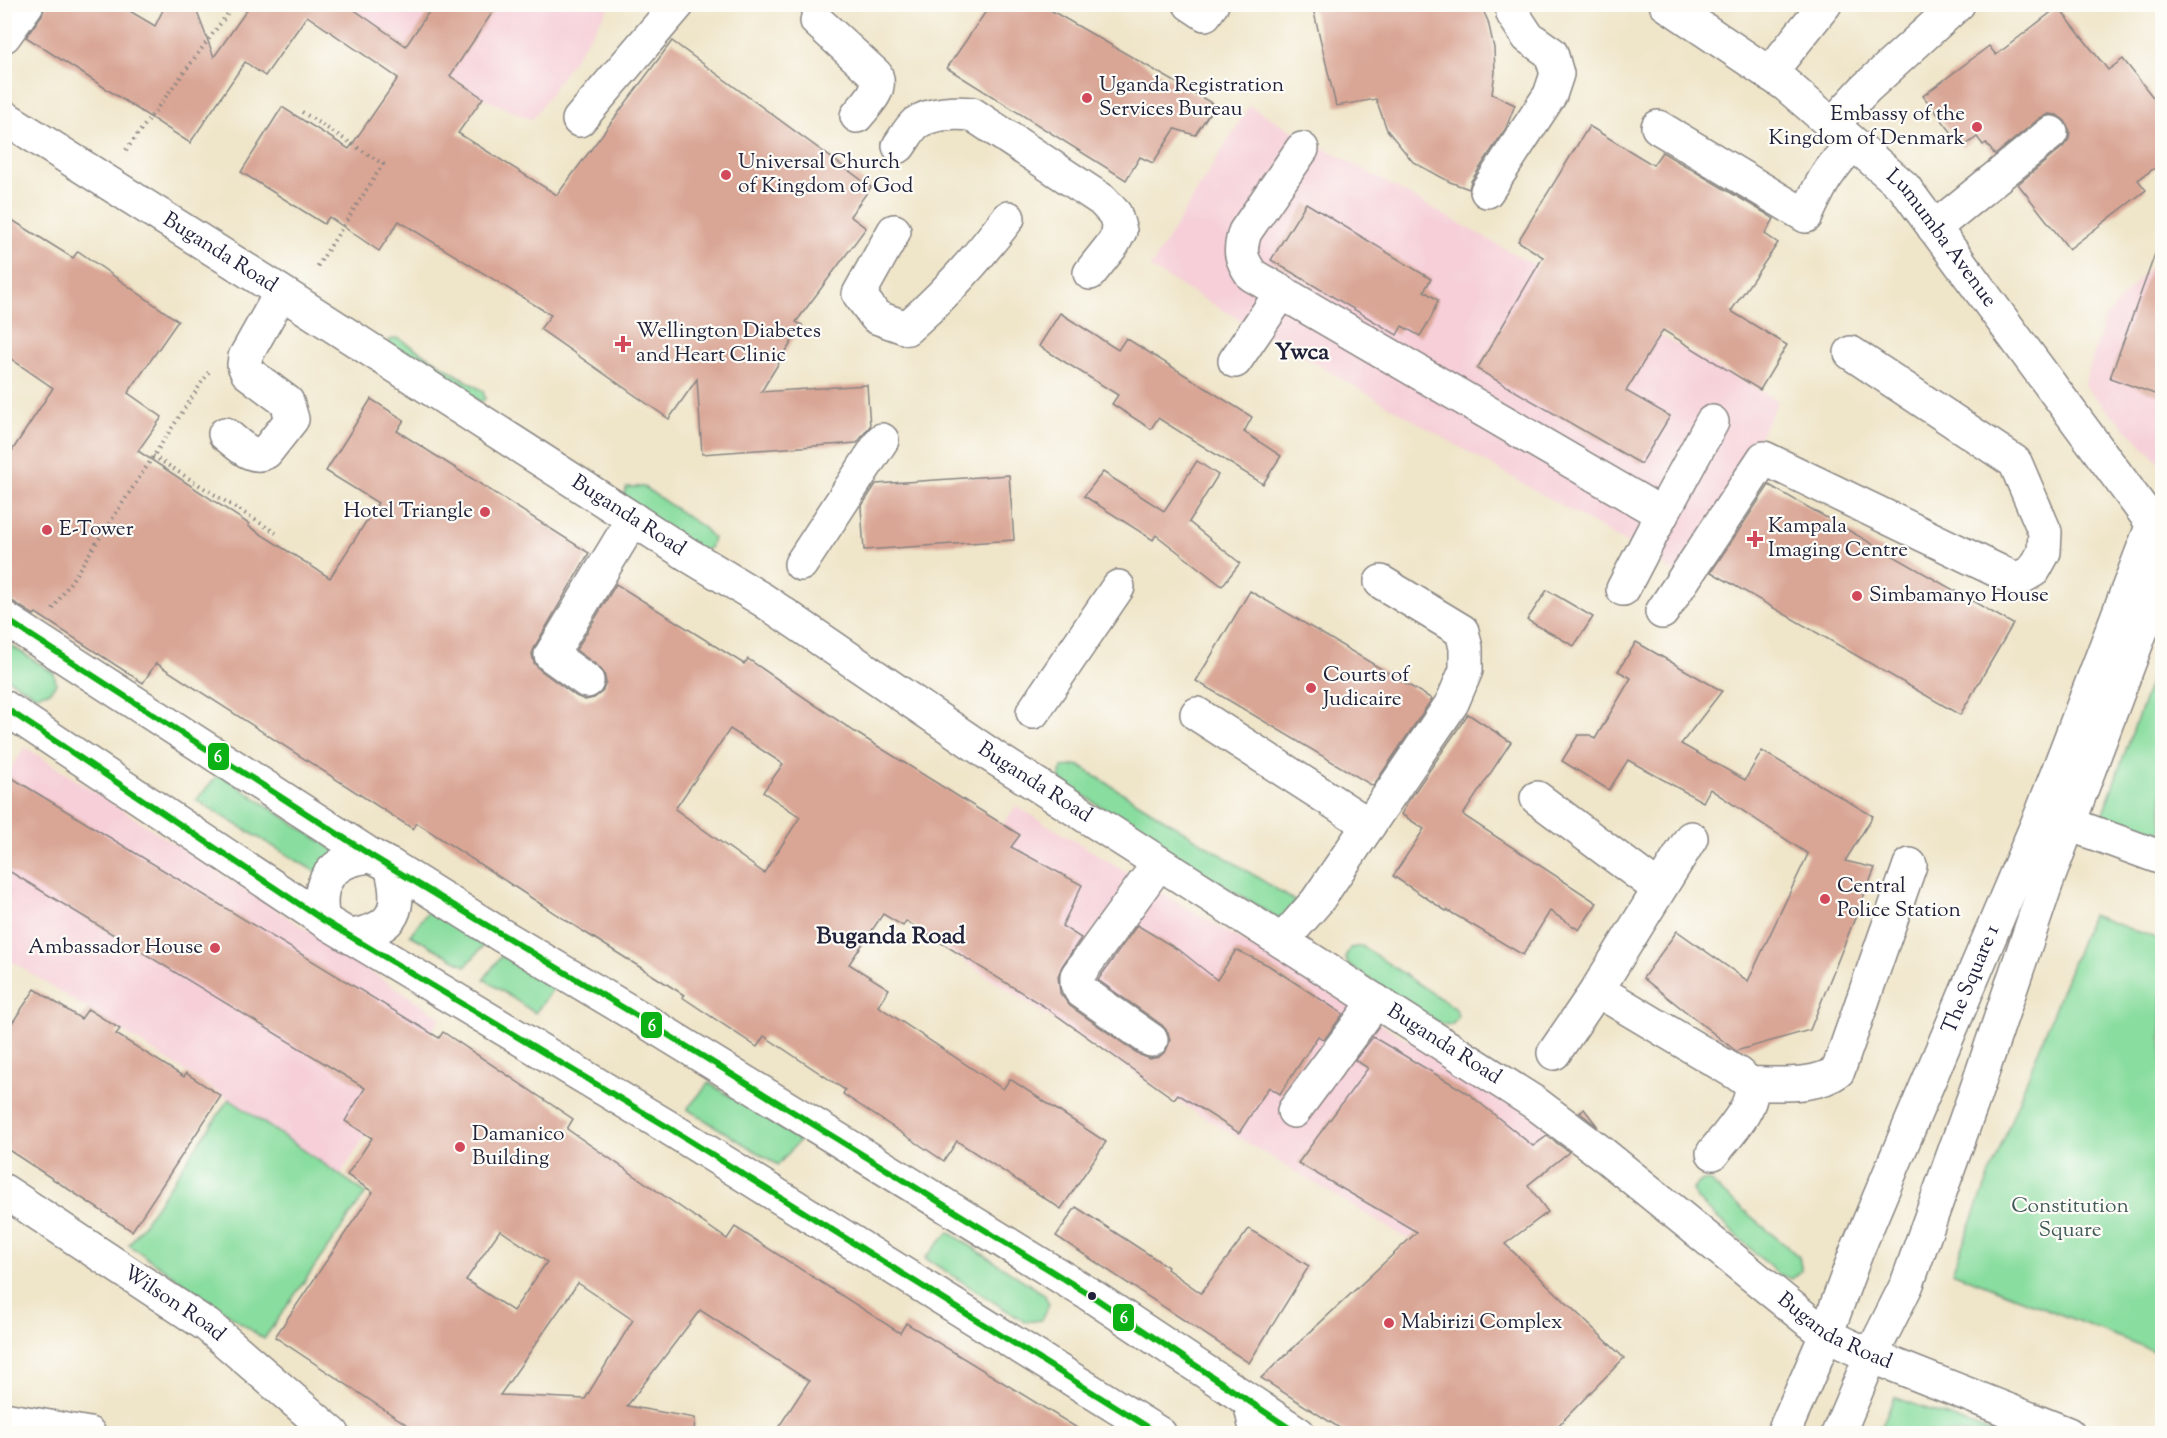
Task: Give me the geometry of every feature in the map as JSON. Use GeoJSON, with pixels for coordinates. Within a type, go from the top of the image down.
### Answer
{"type":"FeatureCollection","features":[{"type":"Feature","properties":{"kind":"main road"},"geometry":{"type":"LineString","coordinates":[[4,36],[27,4]]}},
{"type":"Feature","properties":{"kind":"main road"},"geometry":{"type":"LineString","coordinates":[[579,120],[678,4]]}},
{"type":"Feature","properties":{"kind":"main road"},"geometry":{"type":"LineString","coordinates":[[1190,4],[1205,14],[1212,4]]}},
{"type":"Feature","properties":{"kind":"main road"},"geometry":{"type":"LineString","coordinates":[[1487,191],[1550,95],[1557,74],[1551,53],[1528,37],[1513,14],[1515,4]]}},
{"type":"Feature","properties":{"kind":"main road","name":"Lumumba Avenue"},"geometry":{"type":"LineString","coordinates":[[1666,4],[1785,84],[1904,187],[2158,525]]}},
{"type":"Feature","properties":{"kind":"main road"},"geometry":{"type":"LineString","coordinates":[[1769,74],[1825,4]]}},
{"type":"Feature","properties":{"kind":"main road"},"geometry":{"type":"LineString","coordinates":[[1658,127],[1806,216],[1821,182],[1834,164],[1843,134],[1865,89],[1958,4]]}},
{"type":"Feature","properties":{"kind":"main road"},"geometry":{"type":"LineString","coordinates":[[817,21],[876,75],[879,85],[877,90],[857,116]]}},
{"type":"Feature","properties":{"kind":"main road"},"geometry":{"type":"LineString","coordinates":[[899,146],[916,123],[946,114],[972,114],[1102,200],[1114,214],[1120,231],[1113,244],[1090,273]]}},
{"type":"Feature","properties":{"kind":"main road","name":"Buganda Road"},"geometry":{"type":"LineString","coordinates":[[4,117],[763,600],[992,756],[1535,1103],[1603,1154],[1826,1335],[1871,1356],[2068,1434]]}},
{"type":"Feature","properties":{"kind":"main road"},"geometry":{"type":"LineString","coordinates":[[1934,228],[2051,133]]}},
{"type":"Feature","properties":{"kind":"main road"},"geometry":{"type":"LineString","coordinates":[[1302,149],[1245,231],[1240,246],[1242,261],[1252,274],[1662,514]]}},
{"type":"Feature","properties":{"kind":"main road"},"geometry":{"type":"LineString","coordinates":[[894,231],[859,294],[876,317],[907,328],[949,288],[986,247],[1008,218]]}},
{"type":"Feature","properties":{"kind":"main road"},"geometry":{"type":"LineString","coordinates":[[1234,361],[1282,292]]}},
{"type":"Feature","properties":{"kind":"main road"},"geometry":{"type":"LineString","coordinates":[[225,434],[252,454],[260,456],[266,452],[292,419],[287,402],[247,372],[244,365],[245,357],[281,293]]}},
{"type":"Feature","properties":{"kind":"main road"},"geometry":{"type":"LineString","coordinates":[[1662,612],[1764,458],[2017,580],[2034,570],[2044,552],[2045,532],[2015,462],[1851,353]]}},
{"type":"Feature","properties":{"kind":"main road"},"geometry":{"type":"LineString","coordinates":[[1623,589],[1712,422]]}},
{"type":"Feature","properties":{"kind":"main road"},"geometry":{"type":"LineString","coordinates":[[801,564],[882,440]]}},
{"type":"Feature","properties":{"kind":"main road"},"geometry":{"type":"LineString","coordinates":[[587,681],[551,655],[633,519]]}},
{"type":"Feature","properties":{"kind":"main road","name":"The Square 1"},"geometry":{"type":"LineString","coordinates":[[1838,1434],[1871,1356],[1906,1284],[1974,1097],[2046,884],[2142,622],[2158,525]]}},
{"type":"Feature","properties":{"kind":"main road","name":"The Square 1"},"geometry":{"type":"LineString","coordinates":[[1783,1434],[1826,1335],[1856,1253],[2042,813],[2142,622],[2163,575]]}},
{"type":"Feature","properties":{"kind":"main road"},"geometry":{"type":"LineString","coordinates":[[1282,941],[1317,901],[1369,825],[1452,703],[1467,670],[1466,648],[1462,631],[1381,582]]}},
{"type":"Feature","properties":{"kind":"main road"},"geometry":{"type":"LineString","coordinates":[[1033,712],[1118,587]]}},
{"type":"Feature","properties":{"kind":"main road"},"geometry":{"type":"LineString","coordinates":[[4,618],[382,861],[1082,1290],[1254,1418],[1299,1434]]}},
{"type":"Feature","properties":{"kind":"main road"},"geometry":{"type":"LineString","coordinates":[[4,707],[337,928],[666,1126],[1160,1434]]}},
{"type":"Feature","properties":{"kind":"main road"},"geometry":{"type":"LineString","coordinates":[[1197,714],[1369,825]]}},
{"type":"Feature","properties":{"kind":"main road"},"geometry":{"type":"LineString","coordinates":[[1537,798],[1659,889]]}},
{"type":"Feature","properties":{"kind":"main road"},"geometry":{"type":"LineString","coordinates":[[2069,824],[2163,858]]}},
{"type":"Feature","properties":{"kind":"main road"},"geometry":{"type":"LineString","coordinates":[[1554,1053],[1597,990],[1691,838]]}},
{"type":"Feature","properties":{"kind":"main road"},"geometry":{"type":"LineString","coordinates":[[356,857],[382,861],[398,890],[396,905],[390,919],[379,929],[364,934],[337,928],[320,904],[322,888],[329,874],[341,863],[356,857]]}},
{"type":"Feature","properties":{"kind":"main road"},"geometry":{"type":"LineString","coordinates":[[1151,1040],[1081,991],[1077,984],[1077,976],[1159,863]]}},
{"type":"Feature","properties":{"kind":"main road"},"geometry":{"type":"LineString","coordinates":[[1749,1084],[1800,1083],[1828,1078],[1838,1071],[1910,865]]}},
{"type":"Feature","properties":{"kind":"main road"},"geometry":{"type":"LineString","coordinates":[[1597,990],[1738,1074],[1749,1084],[1752,1095],[1748,1107],[1713,1154]]}},
{"type":"Feature","properties":{"kind":"main road"},"geometry":{"type":"LineString","coordinates":[[1294,1111],[1376,1001]]}},
{"type":"Feature","properties":{"kind":"main road","name":"Wilson Road"},"geometry":{"type":"LineString","coordinates":[[4,1191],[208,1326],[333,1434]]}},
{"type":"Feature","properties":{"kind":"main road"},"geometry":{"type":"LineString","coordinates":[[4,1419],[89,1434]]}},
{"type":"Feature","properties":{"kind":"path"},"geometry":{"type":"LineString","coordinates":[[126,150],[235,4]]}},
{"type":"Feature","properties":{"kind":"path"},"geometry":{"type":"LineString","coordinates":[[302,112],[383,164],[317,267]]}},
{"type":"Feature","properties":{"kind":"path"},"geometry":{"type":"LineString","coordinates":[[34,638],[210,370]]}},
{"type":"Feature","properties":{"kind":"path"},"geometry":{"type":"LineString","coordinates":[[153,456],[276,533]]}},
{"type":"Feature","properties":{"kind":"shaded area"},"geometry":{"type":"Polygon","coordinates":[[[347,5],[611,5],[532,120],[483,98],[347,5]]]}},
{"type":"Feature","properties":{"kind":"shaded area"},"geometry":{"type":"Polygon","coordinates":[[[1249,106],[1778,401],[1686,580],[1654,559],[1150,268],[1249,106]]]}},
{"type":"Feature","properties":{"kind":"shaded area"},"geometry":{"type":"Polygon","coordinates":[[[2162,252],[2162,465],[2084,386],[2105,318],[2162,252]]]}},
{"type":"Feature","properties":{"kind":"shaded area"},"geometry":{"type":"Polygon","coordinates":[[[25,747],[441,1017],[340,1176],[229,1099],[5,957],[4,778],[25,747]]]}},
{"type":"Feature","properties":{"kind":"shaded area"},"geometry":{"type":"Polygon","coordinates":[[[1016,806],[1552,1127],[1408,1239],[1174,1099],[925,935],[1016,806]]]}},
{"type":"Feature","properties":{"kind":"green space"},"geometry":{"type":"Polygon","coordinates":[[[398,338],[483,391],[485,399],[481,402],[390,353],[389,340],[398,338]]]}},
{"type":"Feature","properties":{"kind":"green space"},"geometry":{"type":"Polygon","coordinates":[[[627,487],[644,487],[704,528],[713,538],[710,548],[699,552],[622,498],[627,487]]]}},
{"type":"Feature","properties":{"kind":"green space"},"geometry":{"type":"Polygon","coordinates":[[[4,641],[54,673],[56,684],[49,692],[35,695],[5,677],[4,641]]]}},
{"type":"Feature","properties":{"kind":"green space"},"geometry":{"type":"Polygon","coordinates":[[[2162,650],[2162,827],[2156,840],[2101,819],[2162,650]]]}},
{"type":"Feature","properties":{"kind":"green space"},"geometry":{"type":"Polygon","coordinates":[[[1078,765],[1295,901],[1282,921],[1154,842],[1059,779],[1062,768],[1078,765]]]}},
{"type":"Feature","properties":{"kind":"green space"},"geometry":{"type":"Polygon","coordinates":[[[219,774],[337,852],[319,874],[196,800],[219,774]]]}},
{"type":"Feature","properties":{"kind":"green space"},"geometry":{"type":"Polygon","coordinates":[[[429,910],[484,945],[466,966],[410,935],[429,910]]]}},
{"type":"Feature","properties":{"kind":"green space","name":"Constitution Square"},"geometry":{"type":"Polygon","coordinates":[[[2091,915],[2162,940],[2162,1354],[1952,1272],[2091,915]]]}},
{"type":"Feature","properties":{"kind":"green space"},"geometry":{"type":"Polygon","coordinates":[[[1362,946],[1456,1009],[1458,1017],[1452,1025],[1441,1024],[1349,966],[1345,958],[1350,948],[1362,946]]]}},
{"type":"Feature","properties":{"kind":"green space"},"geometry":{"type":"Polygon","coordinates":[[[502,955],[553,989],[535,1013],[484,979],[502,955]]]}},
{"type":"Feature","properties":{"kind":"green space"},"geometry":{"type":"Polygon","coordinates":[[[709,1083],[800,1140],[778,1165],[687,1109],[709,1083]]]}},
{"type":"Feature","properties":{"kind":"green space"},"geometry":{"type":"Polygon","coordinates":[[[229,1099],[366,1193],[264,1339],[129,1245],[229,1099]]]}},
{"type":"Feature","properties":{"kind":"green space"},"geometry":{"type":"Polygon","coordinates":[[[1708,1180],[1799,1257],[1802,1270],[1792,1279],[1779,1275],[1696,1198],[1692,1190],[1700,1182],[1708,1180]]]}},
{"type":"Feature","properties":{"kind":"green space"},"geometry":{"type":"Polygon","coordinates":[[[949,1232],[1044,1294],[1049,1304],[1041,1320],[1025,1322],[925,1258],[949,1232]]]}},
{"type":"Feature","properties":{"kind":"green space"},"geometry":{"type":"Polygon","coordinates":[[[1894,1397],[1994,1433],[1879,1433],[1894,1397]]]}},
{"type":"Feature","properties":{"kind":"building"},"geometry":{"type":"Polygon","coordinates":[[[46,4],[118,4],[155,26],[166,4],[194,4],[214,57],[251,4],[346,4],[406,46],[434,4],[498,4],[450,76],[483,98],[458,133],[557,195],[672,41],[871,187],[850,216],[866,228],[796,322],[802,325],[761,392],[867,385],[870,426],[857,443],[702,454],[697,379],[669,419],[540,329],[551,315],[399,221],[379,251],[329,217],[324,224],[241,172],[282,107],[349,149],[398,78],[307,16],[265,76],[245,62],[190,143],[26,37],[42,15],[46,4]]]}},
{"type":"Feature","properties":{"kind":"building","name":"Uganda Registration Services Bureau"},"geometry":{"type":"Polygon","coordinates":[[[991,4],[1040,4],[1215,105],[1195,135],[1175,129],[1153,163],[1140,157],[1126,180],[947,68],[991,4]]]}},
{"type":"Feature","properties":{"kind":"building"},"geometry":{"type":"Polygon","coordinates":[[[1312,4],[1480,4],[1488,21],[1494,48],[1495,72],[1492,94],[1515,105],[1506,128],[1471,181],[1469,189],[1450,182],[1413,162],[1387,130],[1376,99],[1336,106],[1312,4]]]}},
{"type":"Feature","properties":{"kind":"building","name":"Embassy of the Kingdom of Denmark"},"geometry":{"type":"Polygon","coordinates":[[[2058,7],[2108,70],[2123,59],[2163,110],[2163,162],[2138,180],[2146,190],[2069,249],[2018,184],[2063,147],[2069,139],[2070,131],[2065,121],[2057,115],[2049,114],[2040,118],[1995,155],[1986,143],[1983,145],[1977,137],[1963,147],[1923,96],[1989,46],[1996,55],[2058,7]]]}},
{"type":"Feature","properties":{"kind":"building"},"geometry":{"type":"Polygon","coordinates":[[[1589,126],[1653,165],[1662,152],[1765,213],[1774,219],[1765,234],[1778,243],[1731,311],[1787,345],[1760,390],[1663,330],[1626,391],[1670,416],[1641,464],[1477,369],[1543,257],[1518,241],[1589,126]]]}},
{"type":"Feature","properties":{"kind":"building","name":"Ywca"},"geometry":{"type":"Polygon","coordinates":[[[1306,203],[1431,279],[1424,291],[1438,300],[1420,336],[1402,326],[1397,335],[1271,260],[1306,203]]]}},
{"type":"Feature","properties":{"kind":"building"},"geometry":{"type":"Polygon","coordinates":[[[4,215],[73,258],[78,251],[178,321],[128,393],[162,417],[138,451],[249,524],[248,526],[330,578],[378,503],[326,471],[371,399],[404,420],[397,431],[589,553],[535,646],[532,654],[534,663],[540,670],[585,700],[594,698],[602,692],[606,682],[604,673],[576,650],[616,584],[744,664],[748,659],[855,732],[1020,835],[1011,847],[1082,885],[1062,926],[1081,938],[1058,976],[1060,993],[1070,1006],[1140,1055],[1150,1059],[1159,1057],[1166,1051],[1170,1041],[1168,1032],[1162,1025],[1098,980],[1137,925],[1182,952],[1217,980],[1236,950],[1268,965],[1343,1014],[1324,1040],[1318,1036],[1280,1094],[1269,1087],[1239,1133],[1178,1094],[1174,1099],[1045,1007],[906,921],[903,926],[883,914],[849,964],[889,989],[878,1006],[1003,1089],[1010,1079],[1106,1142],[1061,1209],[957,1141],[944,1161],[843,1094],[845,1090],[764,1036],[757,1047],[682,997],[684,995],[417,823],[413,829],[156,663],[143,683],[36,613],[34,615],[4,596],[4,463],[53,388],[4,354],[4,215]],[[730,729],[675,809],[764,873],[800,817],[763,792],[783,764],[730,729]]]}},
{"type":"Feature","properties":{"kind":"building"},"geometry":{"type":"Polygon","coordinates":[[[2159,243],[2163,244],[2163,397],[2110,378],[2159,243]]]}},
{"type":"Feature","properties":{"kind":"building"},"geometry":{"type":"Polygon","coordinates":[[[1060,313],[1118,350],[1126,338],[1252,417],[1244,432],[1281,456],[1263,484],[1158,418],[1151,429],[1112,404],[1118,395],[1039,346],[1060,313]]]}},
{"type":"Feature","properties":{"kind":"building"},"geometry":{"type":"Polygon","coordinates":[[[1197,461],[1218,475],[1189,522],[1240,563],[1222,586],[1156,535],[1153,540],[1084,496],[1103,472],[1164,511],[1197,461]]]}},
{"type":"Feature","properties":{"kind":"building"},"geometry":{"type":"Polygon","coordinates":[[[1009,475],[1014,540],[864,550],[861,507],[876,484],[1009,475]]]}},
{"type":"Feature","properties":{"kind":"building","name":"Simbamanyo House"},"geometry":{"type":"Polygon","coordinates":[[[1769,485],[2013,624],[1960,715],[1711,572],[1769,485]]]}},
{"type":"Feature","properties":{"kind":"building"},"geometry":{"type":"Polygon","coordinates":[[[1547,590],[1593,617],[1574,646],[1527,620],[1547,590]]]}},
{"type":"Feature","properties":{"kind":"building","name":"Courts of Judicaire"},"geometry":{"type":"Polygon","coordinates":[[[1250,591],[1432,699],[1373,786],[1196,681],[1250,591]]]}},
{"type":"Feature","properties":{"kind":"building","name":"Central Police Station"},"geometry":{"type":"Polygon","coordinates":[[[1636,642],[1722,691],[1681,744],[1745,780],[1762,751],[1873,816],[1845,861],[1875,868],[1810,1030],[1736,1051],[1643,978],[1677,931],[1748,981],[1808,854],[1710,789],[1703,802],[1628,760],[1609,790],[1562,761],[1578,735],[1590,735],[1595,739],[1631,678],[1618,671],[1636,642]]]}},
{"type":"Feature","properties":{"kind":"building"},"geometry":{"type":"Polygon","coordinates":[[[1468,714],[1511,742],[1463,815],[1597,903],[1579,930],[1550,911],[1523,955],[1446,911],[1393,876],[1424,829],[1401,814],[1468,714]]]}},
{"type":"Feature","properties":{"kind":"building"},"geometry":{"type":"Polygon","coordinates":[[[4,773],[439,1038],[443,1032],[573,1119],[567,1129],[727,1239],[735,1227],[900,1333],[906,1323],[1087,1434],[774,1434],[809,1381],[700,1310],[627,1406],[695,1418],[694,1434],[421,1434],[275,1337],[373,1192],[347,1175],[372,1138],[345,1121],[365,1088],[4,868],[4,773]],[[500,1230],[466,1280],[513,1311],[547,1262],[500,1230]],[[578,1283],[500,1395],[585,1399],[633,1320],[578,1283]]]}},
{"type":"Feature","properties":{"kind":"building"},"geometry":{"type":"Polygon","coordinates":[[[35,989],[81,1019],[88,1009],[120,1029],[116,1034],[184,1077],[186,1073],[221,1096],[132,1231],[4,1147],[4,1035],[35,989]]]}},
{"type":"Feature","properties":{"kind":"building"},"geometry":{"type":"Polygon","coordinates":[[[1373,1037],[1469,1094],[1533,1146],[1547,1136],[1569,1152],[1528,1185],[1548,1212],[1505,1244],[1624,1358],[1550,1434],[1349,1434],[1261,1378],[1417,1232],[1298,1163],[1368,1068],[1355,1060],[1373,1037]]]}},
{"type":"Feature","properties":{"kind":"building"},"geometry":{"type":"Polygon","coordinates":[[[1584,1109],[1598,1127],[1579,1112],[1584,1109]]]}},
{"type":"Feature","properties":{"kind":"building"},"geometry":{"type":"Polygon","coordinates":[[[1076,1207],[1168,1267],[1167,1269],[1201,1293],[1249,1229],[1309,1266],[1249,1363],[1056,1236],[1076,1207]]]}},
{"type":"Feature","properties":{"kind":"transit line","name":"6"},"geometry":{"type":"LineString","coordinates":[[4,618],[372,856],[1092,1296],[1298,1434]]}},
{"type":"Feature","properties":{"kind":"transit line","name":"6"},"geometry":{"type":"LineString","coordinates":[[4,707],[323,920],[666,1126],[1159,1434]]}},
{"type":"Feature","properties":{"kind":"place","name":"Uganda Registration Services Bureau"},"geometry":{"type":"Point","coordinates":[1087,98]}},
{"type":"Feature","properties":{"kind":"place","name":"Embassy of the Kingdom of Denmark"},"geometry":{"type":"Point","coordinates":[1977,127]}},
{"type":"Feature","properties":{"kind":"place","name":"Universal Church of Kingdom of God"},"geometry":{"type":"Point","coordinates":[726,175]}},
{"type":"Feature","properties":{"kind":"place","name":"Wellington Diabetes and Heart Clinic"},"geometry":{"type":"Point","coordinates":[623,344]}},
{"type":"Feature","properties":{"kind":"place","name":"Hotel Triangle"},"geometry":{"type":"Point","coordinates":[485,512]}},
{"type":"Feature","properties":{"kind":"place","name":"E-Tower"},"geometry":{"type":"Point","coordinates":[47,530]}},
{"type":"Feature","properties":{"kind":"place","name":"Kampala Imaging Centre"},"geometry":{"type":"Point","coordinates":[1755,539]}},
{"type":"Feature","properties":{"kind":"place","name":"Simbamanyo House"},"geometry":{"type":"Point","coordinates":[1857,596]}},
{"type":"Feature","properties":{"kind":"place","name":"Courts of Judicaire"},"geometry":{"type":"Point","coordinates":[1311,688]}},
{"type":"Feature","properties":{"kind":"place","name":"Central Police Station"},"geometry":{"type":"Point","coordinates":[1825,899]}},
{"type":"Feature","properties":{"kind":"place","name":"Ambassador House"},"geometry":{"type":"Point","coordinates":[215,948]}},
{"type":"Feature","properties":{"kind":"place","name":"Damanico Building"},"geometry":{"type":"Point","coordinates":[460,1147]}},
{"type":"Feature","properties":{"kind":"place","name":"Mabirizi Complex"},"geometry":{"type":"Point","coordinates":[1389,1323]}},
{"type":"Feature","properties":{"kind":"district","name":"Ywca"},"geometry":{"type":"Point","coordinates":[1302,353]}},
{"type":"Feature","properties":{"kind":"district","name":"Buganda Road"},"geometry":{"type":"Point","coordinates":[891,937]}}]}
